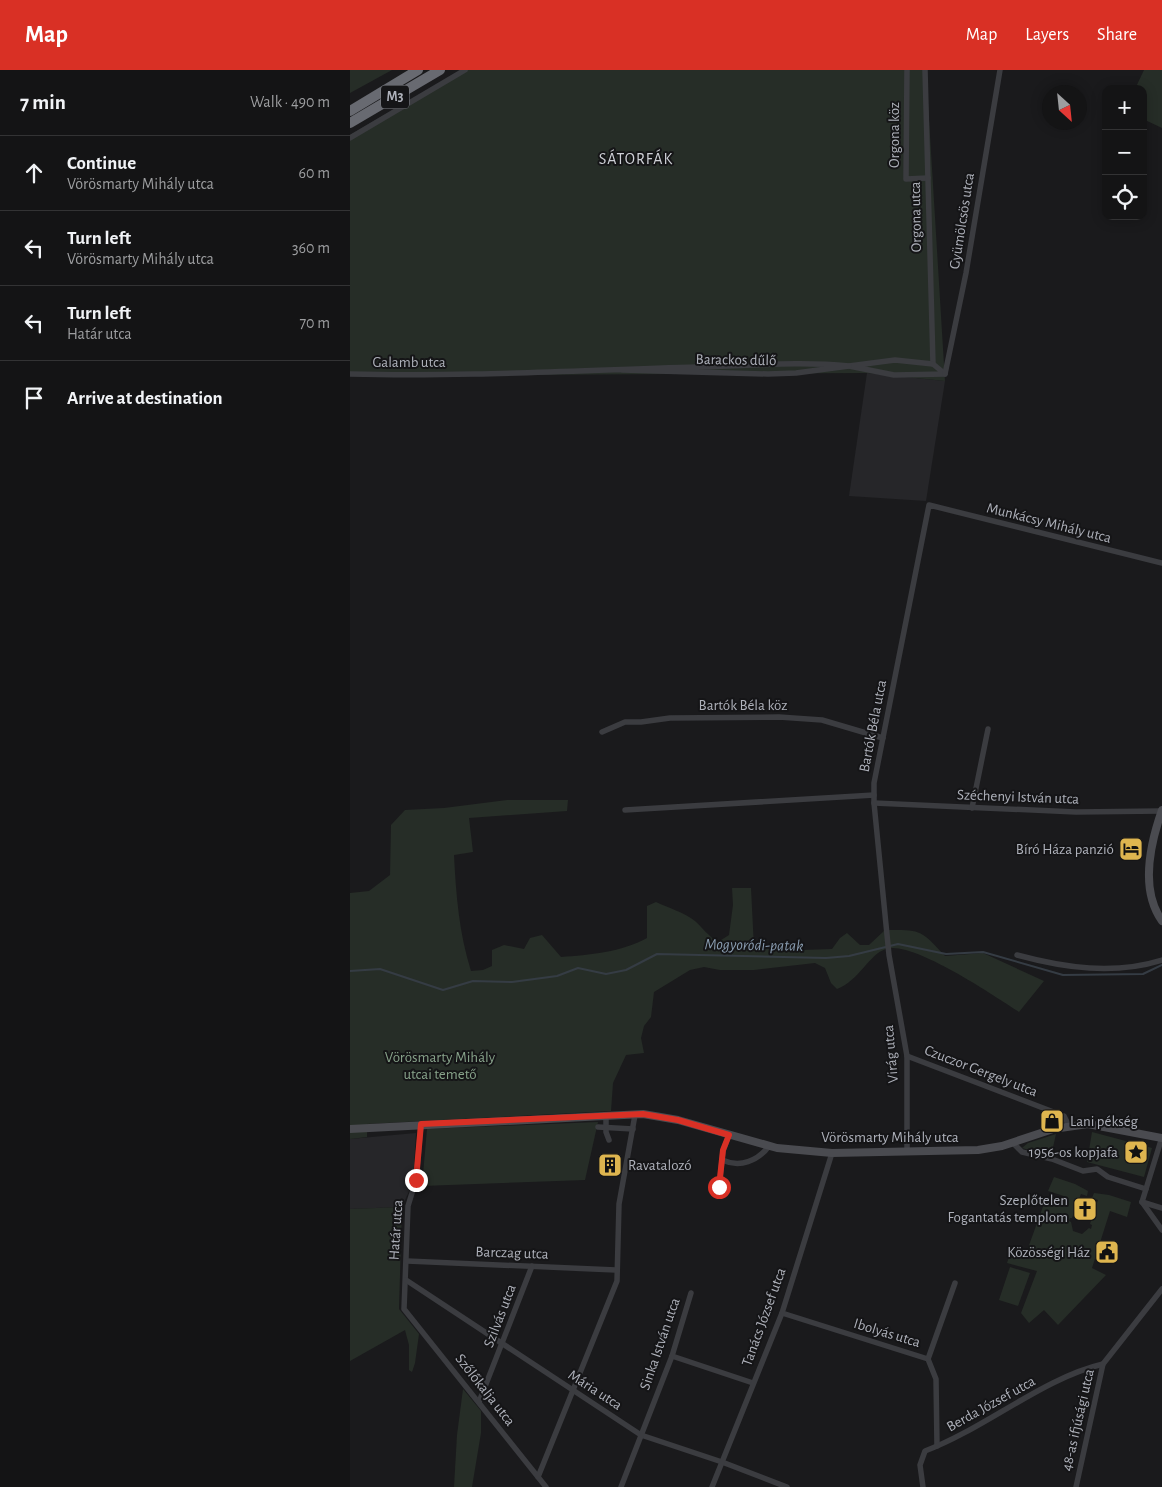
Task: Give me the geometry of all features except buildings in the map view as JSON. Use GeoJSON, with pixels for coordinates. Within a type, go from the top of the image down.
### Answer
{"type":"FeatureCollection","features":[{"type":"Feature","properties":{"kind":"highway","name":"M3"},"geometry":{"type":"LineString","coordinates":[[350,111],[418,70]]}},
{"type":"Feature","properties":{"kind":"highway","name":"M3"},"geometry":{"type":"LineString","coordinates":[[350,123],[440,70]]}},
{"type":"Feature","properties":{"kind":"main road"},"geometry":{"type":"LineString","coordinates":[[1162,811],[1148,883],[1151,903],[1162,921]]}},
{"type":"Feature","properties":{"kind":"main road","name":"Vörösmarty Mihály utca"},"geometry":{"type":"LineString","coordinates":[[350,1129],[635,1114],[663,1116],[769,1146],[832,1153],[978,1150],[1069,1126],[1106,1126],[1162,1138]]}},
{"type":"Feature","properties":{"kind":"street"},"geometry":{"type":"LineString","coordinates":[[350,138],[465,70]]}},
{"type":"Feature","properties":{"kind":"street","name":"Orgona köz"},"geometry":{"type":"LineString","coordinates":[[907,70],[906,179],[928,178]]}},
{"type":"Feature","properties":{"kind":"street","name":"Orgona utca"},"geometry":{"type":"LineString","coordinates":[[925,70],[933,364]]}},
{"type":"Feature","properties":{"kind":"street","name":"Gyümölcsös utca"},"geometry":{"type":"LineString","coordinates":[[945,374],[966,273],[1000,70]]}},
{"type":"Feature","properties":{"kind":"street","name":"Barackos dűlő"},"geometry":{"type":"LineString","coordinates":[[469,374],[622,370],[768,374],[796,373],[895,360],[933,364]]}},
{"type":"Feature","properties":{"kind":"street"},"geometry":{"type":"LineString","coordinates":[[933,364],[945,374]]}},
{"type":"Feature","properties":{"kind":"street","name":"Barackos dűlő"},"geometry":{"type":"LineString","coordinates":[[849,366],[894,374],[945,374]]}},
{"type":"Feature","properties":{"kind":"street","name":"Galamb utca"},"geometry":{"type":"LineString","coordinates":[[350,374],[469,374]]}},
{"type":"Feature","properties":{"kind":"street","name":"Munkácsy Mihály utca"},"geometry":{"type":"LineString","coordinates":[[930,505],[1162,563]]}},
{"type":"Feature","properties":{"kind":"street","name":"Bartók Béla utca"},"geometry":{"type":"LineString","coordinates":[[889,955],[874,795],[883,738],[930,505]]}},
{"type":"Feature","properties":{"kind":"street","name":"Bartók Béla köz"},"geometry":{"type":"LineString","coordinates":[[602,732],[625,722],[670,718],[779,718],[822,720],[883,738]]}},
{"type":"Feature","properties":{"kind":"street"},"geometry":{"type":"LineString","coordinates":[[972,808],[988,730]]}},
{"type":"Feature","properties":{"kind":"street"},"geometry":{"type":"LineString","coordinates":[[625,810],[874,795]]}},
{"type":"Feature","properties":{"kind":"street","name":"Széchenyi István utca"},"geometry":{"type":"LineString","coordinates":[[874,803],[1076,812],[1162,811]]}},
{"type":"Feature","properties":{"kind":"street","name":"Virág utca"},"geometry":{"type":"LineString","coordinates":[[889,955],[907,1056],[907,1152]]}},
{"type":"Feature","properties":{"kind":"street"},"geometry":{"type":"LineString","coordinates":[[1017,955],[1056,966],[1081,969],[1143,966],[1162,960]]}},
{"type":"Feature","properties":{"kind":"street","name":"Czuczor Gergely utca"},"geometry":{"type":"LineString","coordinates":[[907,1056],[1064,1116],[1069,1126]]}},
{"type":"Feature","properties":{"kind":"street"},"geometry":{"type":"LineString","coordinates":[[538,1477],[617,1282],[618,1204],[635,1114]]}},
{"type":"Feature","properties":{"kind":"street"},"geometry":{"type":"LineString","coordinates":[[606,1116],[609,1140]]}},
{"type":"Feature","properties":{"kind":"street","name":"Határ utca"},"geometry":{"type":"LineString","coordinates":[[404,1309],[408,1206],[416,1180],[421,1124]]}},
{"type":"Feature","properties":{"kind":"street"},"geometry":{"type":"LineString","coordinates":[[598,1127],[633,1129]]}},
{"type":"Feature","properties":{"kind":"street"},"geometry":{"type":"LineString","coordinates":[[719,1187],[722,1160],[729,1135]]}},
{"type":"Feature","properties":{"kind":"street"},"geometry":{"type":"LineString","coordinates":[[1142,1202],[1162,1138]]}},
{"type":"Feature","properties":{"kind":"street"},"geometry":{"type":"LineString","coordinates":[[1012,1142],[1022,1152],[1052,1159],[1083,1170],[1097,1169],[1108,1177],[1146,1189]]}},
{"type":"Feature","properties":{"kind":"street"},"geometry":{"type":"LineString","coordinates":[[722,1160],[736,1164],[748,1162],[762,1156],[769,1146]]}},
{"type":"Feature","properties":{"kind":"street","name":"Tanács József utca"},"geometry":{"type":"LineString","coordinates":[[712,1487],[782,1314],[832,1153]]}},
{"type":"Feature","properties":{"kind":"street"},"geometry":{"type":"LineString","coordinates":[[1142,1202],[1162,1208]]}},
{"type":"Feature","properties":{"kind":"street"},"geometry":{"type":"LineString","coordinates":[[1142,1202],[1162,1230]]}},
{"type":"Feature","properties":{"kind":"street","name":"Barczag utca"},"geometry":{"type":"LineString","coordinates":[[407,1261],[616,1270]]}},
{"type":"Feature","properties":{"kind":"street","name":"Szilvás utca"},"geometry":{"type":"LineString","coordinates":[[479,1402],[532,1266]]}},
{"type":"Feature","properties":{"kind":"street","name":"Mária utca"},"geometry":{"type":"LineString","coordinates":[[406,1280],[641,1435],[722,1462],[787,1487]]}},
{"type":"Feature","properties":{"kind":"street"},"geometry":{"type":"LineString","coordinates":[[928,1359],[955,1282]]}},
{"type":"Feature","properties":{"kind":"street","name":"48-as ifjúsági utca"},"geometry":{"type":"LineString","coordinates":[[1076,1487],[1103,1364],[1162,1289]]}},
{"type":"Feature","properties":{"kind":"street","name":"Sinka István utca"},"geometry":{"type":"LineString","coordinates":[[620,1487],[672,1356],[690,1293]]}},
{"type":"Feature","properties":{"kind":"street","name":"Szőlőkalja utca"},"geometry":{"type":"LineString","coordinates":[[404,1309],[546,1487]]}},
{"type":"Feature","properties":{"kind":"street","name":"Ibolyás utca"},"geometry":{"type":"LineString","coordinates":[[782,1314],[928,1359],[936,1379],[937,1446]]}},
{"type":"Feature","properties":{"kind":"street"},"geometry":{"type":"LineString","coordinates":[[672,1356],[753,1383]]}},
{"type":"Feature","properties":{"kind":"street","name":"Berda József utca"},"geometry":{"type":"LineString","coordinates":[[923,1487],[920,1465],[926,1450],[952,1441],[1079,1370],[1103,1364]]}},
{"type":"Feature","properties":{"kind":"shaded area"},"geometry":{"type":"Polygon","coordinates":[[[867,373],[945,381],[926,501],[849,496],[867,373]]]}},
{"type":"Feature","properties":{"kind":"shaded area"},"geometry":{"type":"Polygon","coordinates":[[[416,1133],[413,1182],[402,1207],[350,1209],[350,1139],[416,1133]]]}},
{"type":"Feature","properties":{"kind":"green space"},"geometry":{"type":"Polygon","coordinates":[[[350,70],[392,70],[350,93],[350,70]]]}},
{"type":"Feature","properties":{"kind":"green space"},"geometry":{"type":"Polygon","coordinates":[[[461,70],[926,70],[945,381],[867,373],[350,376],[350,135],[461,70]]]}},
{"type":"Feature","properties":{"kind":"green space"},"geometry":{"type":"Polygon","coordinates":[[[1144,70],[1162,70],[1162,128],[1147,121],[1147,85],[1137,85],[1144,70]]]}},
{"type":"Feature","properties":{"kind":"green space"},"geometry":{"type":"Polygon","coordinates":[[[507,800],[568,800],[567,811],[469,818],[473,852],[454,855],[459,914],[471,971],[483,970],[492,966],[492,950],[504,945],[524,949],[530,938],[542,935],[561,957],[605,952],[627,947],[647,938],[647,906],[656,902],[695,921],[718,942],[729,935],[733,905],[732,888],[751,888],[754,948],[832,949],[840,938],[847,933],[860,945],[869,945],[885,930],[906,930],[925,936],[945,956],[983,953],[1044,981],[1019,1012],[954,971],[915,953],[898,949],[886,949],[880,952],[852,980],[837,989],[831,983],[825,968],[815,963],[754,970],[720,970],[704,967],[690,970],[654,992],[651,1017],[644,1026],[641,1038],[644,1053],[626,1055],[613,1083],[611,1111],[367,1124],[367,1137],[350,1139],[350,893],[369,891],[390,875],[391,825],[405,810],[444,808],[507,800]]]}},
{"type":"Feature","properties":{"kind":"green space","name":"Vörösmarty Mihály utcai temető"},"geometry":{"type":"Polygon","coordinates":[[[598,1122],[585,1180],[422,1186],[427,1129],[598,1122]]]}},
{"type":"Feature","properties":{"kind":"green space"},"geometry":{"type":"Polygon","coordinates":[[[1092,1132],[1152,1148],[1144,1177],[1087,1162],[1092,1132]]]}},
{"type":"Feature","properties":{"kind":"green space"},"geometry":{"type":"Polygon","coordinates":[[[1056,1134],[1051,1156],[1022,1148],[1028,1143],[1056,1134]]]}},
{"type":"Feature","properties":{"kind":"green space"},"geometry":{"type":"Polygon","coordinates":[[[1054,1177],[1075,1184],[1088,1191],[1087,1196],[1081,1194],[1072,1218],[1069,1221],[1073,1231],[1082,1234],[1089,1228],[1091,1229],[1092,1225],[1090,1224],[1098,1200],[1092,1198],[1094,1193],[1109,1195],[1131,1202],[1127,1217],[1110,1211],[1092,1268],[1106,1275],[1058,1325],[1044,1310],[1029,1323],[1021,1313],[1037,1271],[1007,1263],[1010,1254],[1028,1248],[1045,1201],[1055,1206],[1061,1206],[1064,1196],[1048,1191],[1054,1177]]]}},
{"type":"Feature","properties":{"kind":"green space"},"geometry":{"type":"Polygon","coordinates":[[[402,1207],[399,1309],[419,1334],[412,1372],[409,1370],[409,1345],[405,1330],[350,1361],[350,1209],[402,1207]]]}},
{"type":"Feature","properties":{"kind":"green space"},"geometry":{"type":"Polygon","coordinates":[[[1010,1267],[1030,1273],[1018,1306],[999,1300],[1010,1267]]]}},
{"type":"Feature","properties":{"kind":"green space"},"geometry":{"type":"Polygon","coordinates":[[[463,1389],[481,1411],[481,1433],[472,1487],[454,1487],[457,1435],[463,1389]]]}},
{"type":"Feature","properties":{"kind":"waterway","name":"Mogyoródi-patak"},"geometry":{"type":"LineString","coordinates":[[350,971],[380,969],[443,990],[473,981],[512,982],[557,976],[578,968],[606,974],[626,970],[657,954],[826,958],[849,956],[898,944],[946,954],[983,952],[1063,975],[1143,974],[1162,965]]}},
{"type":"Feature","properties":{"kind":"place","name":"Bíró Háza panzió"},"geometry":{"type":"Point","coordinates":[1131,849]}},
{"type":"Feature","properties":{"kind":"place","name":"Lani pékség"},"geometry":{"type":"Point","coordinates":[1052,1121]}},
{"type":"Feature","properties":{"kind":"place","name":"1956-os kopjafa"},"geometry":{"type":"Point","coordinates":[1136,1152]}},
{"type":"Feature","properties":{"kind":"place","name":"Ravatalozó"},"geometry":{"type":"Point","coordinates":[610,1165]}},
{"type":"Feature","properties":{"kind":"place","name":"Szeplőtelen Fogantatás templom"},"geometry":{"type":"Point","coordinates":[1085,1209]}},
{"type":"Feature","properties":{"kind":"place","name":"Közösségi Ház"},"geometry":{"type":"Point","coordinates":[1107,1252]}},
{"type":"Feature","properties":{"kind":"district","name":"SÁTORFÁK"},"geometry":{"type":"Point","coordinates":[636,159]}},
{"type":"Feature","properties":{"kind":"route"},"geometry":{"type":"LineString","coordinates":[[416,1180],[421,1124],[643,1114],[663,1116],[729,1135],[723,1150],[719,1187]]}}]}
